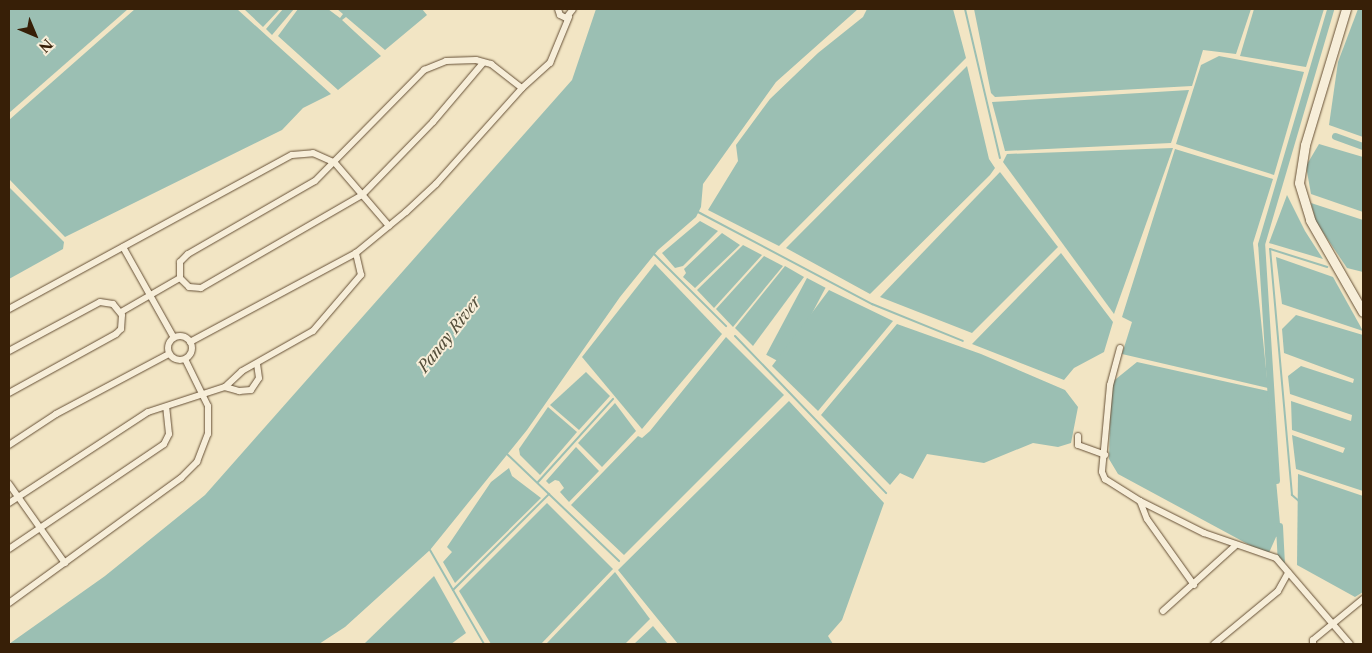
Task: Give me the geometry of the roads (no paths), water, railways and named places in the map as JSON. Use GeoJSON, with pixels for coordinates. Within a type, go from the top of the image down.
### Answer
{"type":"FeatureCollection","features":[{"type":"Feature","properties":{"kind":"main road"},"geometry":{"type":"LineString","coordinates":[[1346,9],[1303,154],[1299,183],[1310,220],[1363,312]]}},
{"type":"Feature","properties":{"kind":"street"},"geometry":{"type":"LineString","coordinates":[[558,9],[562,16],[569,17]]}},
{"type":"Feature","properties":{"kind":"street"},"geometry":{"type":"LineString","coordinates":[[190,342],[356,253],[390,226],[436,184],[522,88],[550,63],[573,9]]}},
{"type":"Feature","properties":{"kind":"street"},"geometry":{"type":"LineString","coordinates":[[483,62],[433,122],[362,194],[202,288],[189,287],[180,278],[180,262],[188,254],[301,191],[335,163],[424,70],[446,61],[483,62],[503,71],[522,88]]}},
{"type":"Feature","properties":{"kind":"street"},"geometry":{"type":"LineString","coordinates":[[9,309],[283,158],[313,153],[335,163],[390,226]]}},
{"type":"Feature","properties":{"kind":"street"},"geometry":{"type":"LineString","coordinates":[[123,247],[174,338]]}},
{"type":"Feature","properties":{"kind":"street"},"geometry":{"type":"LineString","coordinates":[[9,503],[148,412],[225,387],[242,371],[304,337],[320,323],[361,275],[356,253]]}},
{"type":"Feature","properties":{"kind":"street"},"geometry":{"type":"LineString","coordinates":[[121,312],[180,278]]}},
{"type":"Feature","properties":{"kind":"street"},"geometry":{"type":"LineString","coordinates":[[9,351],[100,302],[113,304],[121,312],[122,322],[116,334],[9,393]]}},
{"type":"Feature","properties":{"kind":"street"},"geometry":{"type":"LineString","coordinates":[[181,336],[190,342],[191,354],[185,359],[174,359],[169,354],[169,343],[174,338],[181,336]]}},
{"type":"Feature","properties":{"kind":"street"},"geometry":{"type":"LineString","coordinates":[[1120,348],[1110,385],[1104,479],[1140,501],[1235,546],[1276,558],[1334,622],[1350,644]]}},
{"type":"Feature","properties":{"kind":"street"},"geometry":{"type":"LineString","coordinates":[[9,446],[56,414],[169,354]]}},
{"type":"Feature","properties":{"kind":"street"},"geometry":{"type":"LineString","coordinates":[[9,603],[190,470],[204,449],[208,434],[209,418],[204,394],[185,359]]}},
{"type":"Feature","properties":{"kind":"street"},"geometry":{"type":"LineString","coordinates":[[225,387],[239,391],[251,390],[259,378],[257,364]]}},
{"type":"Feature","properties":{"kind":"street"},"geometry":{"type":"LineString","coordinates":[[9,549],[164,444],[169,434],[166,407]]}},
{"type":"Feature","properties":{"kind":"street"},"geometry":{"type":"LineString","coordinates":[[1078,436],[1078,445],[1105,455]]}},
{"type":"Feature","properties":{"kind":"street"},"geometry":{"type":"LineString","coordinates":[[9,484],[65,563]]}},
{"type":"Feature","properties":{"kind":"street"},"geometry":{"type":"LineString","coordinates":[[1140,501],[1147,520],[1194,584]]}},
{"type":"Feature","properties":{"kind":"street"},"geometry":{"type":"LineString","coordinates":[[1163,611],[1235,546]]}},
{"type":"Feature","properties":{"kind":"street"},"geometry":{"type":"LineString","coordinates":[[1214,644],[1278,591],[1288,573]]}},
{"type":"Feature","properties":{"kind":"street"},"geometry":{"type":"LineString","coordinates":[[1313,644],[1313,640],[1363,599]]}},
{"type":"Feature","properties":{"kind":"water"},"geometry":{"type":"Polygon","coordinates":[[[9,9],[128,9],[9,113],[9,9]]]}},
{"type":"Feature","properties":{"kind":"water"},"geometry":{"type":"Polygon","coordinates":[[[135,9],[237,9],[331,94],[303,108],[282,130],[65,237],[9,179],[9,120],[135,9]]]}},
{"type":"Feature","properties":{"kind":"water"},"geometry":{"type":"Polygon","coordinates":[[[244,9],[280,9],[263,27],[244,9]]]}},
{"type":"Feature","properties":{"kind":"water"},"geometry":{"type":"Polygon","coordinates":[[[283,9],[294,9],[272,35],[266,29],[283,9]]]}},
{"type":"Feature","properties":{"kind":"water"},"geometry":{"type":"Polygon","coordinates":[[[298,9],[328,9],[340,18],[343,14],[337,9],[422,9],[427,15],[385,50],[346,17],[342,20],[381,56],[338,90],[278,36],[298,9]]]}},
{"type":"Feature","properties":{"kind":"water","name":"Panay River"},"geometry":{"type":"Polygon","coordinates":[[[596,9],[858,9],[776,82],[703,184],[701,207],[696,217],[658,250],[620,297],[527,430],[430,550],[345,627],[319,644],[9,644],[105,576],[205,495],[572,80],[596,9]]]}},
{"type":"Feature","properties":{"kind":"water"},"geometry":{"type":"Polygon","coordinates":[[[867,9],[953,9],[966,58],[779,246],[708,210],[738,161],[736,145],[770,99],[818,53],[863,17],[867,9]]]}},
{"type":"Feature","properties":{"kind":"water"},"geometry":{"type":"Polygon","coordinates":[[[974,9],[1251,9],[1236,54],[1203,50],[1192,86],[995,97],[991,93],[974,9]]]}},
{"type":"Feature","properties":{"kind":"water"},"geometry":{"type":"Polygon","coordinates":[[[1254,9],[1324,9],[1306,67],[1240,56],[1254,9]]]}},
{"type":"Feature","properties":{"kind":"water"},"geometry":{"type":"Polygon","coordinates":[[[1358,9],[1363,9],[1363,137],[1329,125],[1338,62],[1358,9]]]}},
{"type":"Feature","properties":{"kind":"water"},"geometry":{"type":"Polygon","coordinates":[[[1219,56],[1304,72],[1274,175],[1176,144],[1201,65],[1219,56]]]}},
{"type":"Feature","properties":{"kind":"water"},"geometry":{"type":"Polygon","coordinates":[[[967,66],[989,159],[995,168],[990,175],[870,294],[786,248],[967,66]]]}},
{"type":"Feature","properties":{"kind":"water"},"geometry":{"type":"Polygon","coordinates":[[[1189,90],[1171,143],[1005,151],[992,102],[1189,90]]]}},
{"type":"Feature","properties":{"kind":"water"},"geometry":{"type":"Polygon","coordinates":[[[1319,144],[1363,157],[1363,212],[1311,194],[1306,166],[1319,144]]]}},
{"type":"Feature","properties":{"kind":"water"},"geometry":{"type":"Polygon","coordinates":[[[1173,148],[1114,314],[1003,162],[1007,154],[1173,148]]]}},
{"type":"Feature","properties":{"kind":"water"},"geometry":{"type":"Polygon","coordinates":[[[1175,149],[1273,179],[1253,243],[1268,388],[1122,354],[1132,322],[1122,317],[1175,149]]]}},
{"type":"Feature","properties":{"kind":"water"},"geometry":{"type":"Polygon","coordinates":[[[1000,172],[1058,247],[972,333],[880,297],[1000,172]]]}},
{"type":"Feature","properties":{"kind":"water"},"geometry":{"type":"Polygon","coordinates":[[[9,187],[64,242],[63,249],[9,279],[9,187]]]}},
{"type":"Feature","properties":{"kind":"water"},"geometry":{"type":"Polygon","coordinates":[[[1287,195],[1305,231],[1323,259],[1269,243],[1287,195]]]}},
{"type":"Feature","properties":{"kind":"water"},"geometry":{"type":"Polygon","coordinates":[[[1311,203],[1363,220],[1363,272],[1347,268],[1316,222],[1311,203]]]}},
{"type":"Feature","properties":{"kind":"water"},"geometry":{"type":"Polygon","coordinates":[[[700,221],[718,231],[683,266],[675,268],[662,253],[700,221]]]}},
{"type":"Feature","properties":{"kind":"water"},"geometry":{"type":"Polygon","coordinates":[[[722,233],[740,245],[695,288],[683,277],[686,273],[684,269],[722,233]]]}},
{"type":"Feature","properties":{"kind":"water"},"geometry":{"type":"Polygon","coordinates":[[[743,245],[762,255],[714,308],[697,290],[743,245]]]}},
{"type":"Feature","properties":{"kind":"water"},"geometry":{"type":"Polygon","coordinates":[[[1061,253],[1113,322],[1104,352],[1074,368],[1064,380],[972,344],[1061,253]]]}},
{"type":"Feature","properties":{"kind":"water"},"geometry":{"type":"Polygon","coordinates":[[[764,256],[783,266],[733,327],[716,309],[764,256]]]}},
{"type":"Feature","properties":{"kind":"water"},"geometry":{"type":"Polygon","coordinates":[[[1276,257],[1333,277],[1363,331],[1282,304],[1276,257]]]}},
{"type":"Feature","properties":{"kind":"water"},"geometry":{"type":"Polygon","coordinates":[[[655,264],[722,334],[642,429],[582,357],[655,264]]]}},
{"type":"Feature","properties":{"kind":"water"},"geometry":{"type":"Polygon","coordinates":[[[785,266],[804,277],[753,346],[735,328],[785,266]]]}},
{"type":"Feature","properties":{"kind":"water"},"geometry":{"type":"Polygon","coordinates":[[[807,278],[826,288],[785,365],[766,355],[807,278]]]}},
{"type":"Feature","properties":{"kind":"water"},"geometry":{"type":"Polygon","coordinates":[[[829,290],[893,321],[818,411],[772,366],[829,290]]]}},
{"type":"Feature","properties":{"kind":"water"},"geometry":{"type":"Polygon","coordinates":[[[1296,315],[1363,335],[1363,491],[1296,469],[1292,435],[1343,453],[1345,448],[1292,430],[1291,401],[1351,421],[1352,415],[1290,394],[1288,376],[1301,366],[1353,383],[1354,379],[1284,353],[1282,329],[1296,315]]]}},
{"type":"Feature","properties":{"kind":"water"},"geometry":{"type":"Polygon","coordinates":[[[897,324],[981,354],[1065,390],[1078,407],[1071,443],[1058,447],[1033,443],[984,463],[927,454],[913,479],[900,473],[890,485],[821,415],[897,324]]]}},
{"type":"Feature","properties":{"kind":"water"},"geometry":{"type":"Polygon","coordinates":[[[726,337],[784,395],[624,555],[571,505],[638,436],[642,438],[650,431],[726,337]]]}},
{"type":"Feature","properties":{"kind":"water"},"geometry":{"type":"Polygon","coordinates":[[[1137,362],[1268,391],[1281,535],[1276,537],[1268,555],[1118,474],[1109,459],[1111,383],[1137,362]]]}},
{"type":"Feature","properties":{"kind":"water"},"geometry":{"type":"Polygon","coordinates":[[[586,372],[610,396],[579,430],[550,405],[586,372]]]}},
{"type":"Feature","properties":{"kind":"water"},"geometry":{"type":"Polygon","coordinates":[[[789,401],[884,503],[842,620],[828,636],[833,644],[678,644],[618,570],[789,401]]]}},
{"type":"Feature","properties":{"kind":"water"},"geometry":{"type":"Polygon","coordinates":[[[615,403],[636,431],[602,467],[578,443],[615,403]]]}},
{"type":"Feature","properties":{"kind":"water"},"geometry":{"type":"Polygon","coordinates":[[[548,407],[577,432],[540,475],[520,455],[519,449],[548,407]]]}},
{"type":"Feature","properties":{"kind":"water"},"geometry":{"type":"Polygon","coordinates":[[[576,447],[599,471],[569,502],[560,492],[564,488],[559,481],[555,480],[549,484],[546,481],[576,447]]]}},
{"type":"Feature","properties":{"kind":"water"},"geometry":{"type":"Polygon","coordinates":[[[509,468],[512,476],[541,498],[455,583],[443,562],[452,552],[447,547],[491,482],[509,468]]]}},
{"type":"Feature","properties":{"kind":"water"},"geometry":{"type":"Polygon","coordinates":[[[1298,474],[1363,496],[1363,592],[1355,597],[1297,565],[1298,474]]]}},
{"type":"Feature","properties":{"kind":"water"},"geometry":{"type":"Polygon","coordinates":[[[547,503],[613,569],[541,644],[491,644],[459,591],[547,503]]]}},
{"type":"Feature","properties":{"kind":"water"},"geometry":{"type":"Polygon","coordinates":[[[615,572],[650,619],[625,644],[546,644],[615,572]]]}},
{"type":"Feature","properties":{"kind":"water"},"geometry":{"type":"Polygon","coordinates":[[[434,576],[466,633],[451,644],[364,644],[434,576]]]}},
{"type":"Feature","properties":{"kind":"water"},"geometry":{"type":"Polygon","coordinates":[[[653,626],[668,644],[634,644],[653,626]]]}},
{"type":"Feature","properties":{"kind":"waterway"},"geometry":{"type":"LineString","coordinates":[[965,9],[1000,158]]}},
{"type":"Feature","properties":{"kind":"waterway"},"geometry":{"type":"LineString","coordinates":[[1276,480],[1261,244],[1330,9]]}},
{"type":"Feature","properties":{"kind":"waterway"},"geometry":{"type":"LineString","coordinates":[[1335,136],[1363,146]]}},
{"type":"Feature","properties":{"kind":"waterway"},"geometry":{"type":"LineString","coordinates":[[698,212],[872,304],[963,341]]}},
{"type":"Feature","properties":{"kind":"waterway"},"geometry":{"type":"LineString","coordinates":[[1300,502],[1292,495],[1270,249],[1327,267]]}},
{"type":"Feature","properties":{"kind":"waterway"},"geometry":{"type":"LineString","coordinates":[[654,254],[726,326]]}},
{"type":"Feature","properties":{"kind":"waterway"},"geometry":{"type":"LineString","coordinates":[[735,336],[886,493]]}},
{"type":"Feature","properties":{"kind":"waterway"},"geometry":{"type":"LineString","coordinates":[[538,482],[613,399]]}},
{"type":"Feature","properties":{"kind":"waterway"},"geometry":{"type":"LineString","coordinates":[[507,454],[619,561]]}},
{"type":"Feature","properties":{"kind":"waterway"},"geometry":{"type":"LineString","coordinates":[[453,590],[549,494]]}},
{"type":"Feature","properties":{"kind":"waterway"},"geometry":{"type":"LineString","coordinates":[[1279,526],[1281,562]]}},
{"type":"Feature","properties":{"kind":"waterway"},"geometry":{"type":"LineString","coordinates":[[430,550],[484,644]]}}]}
